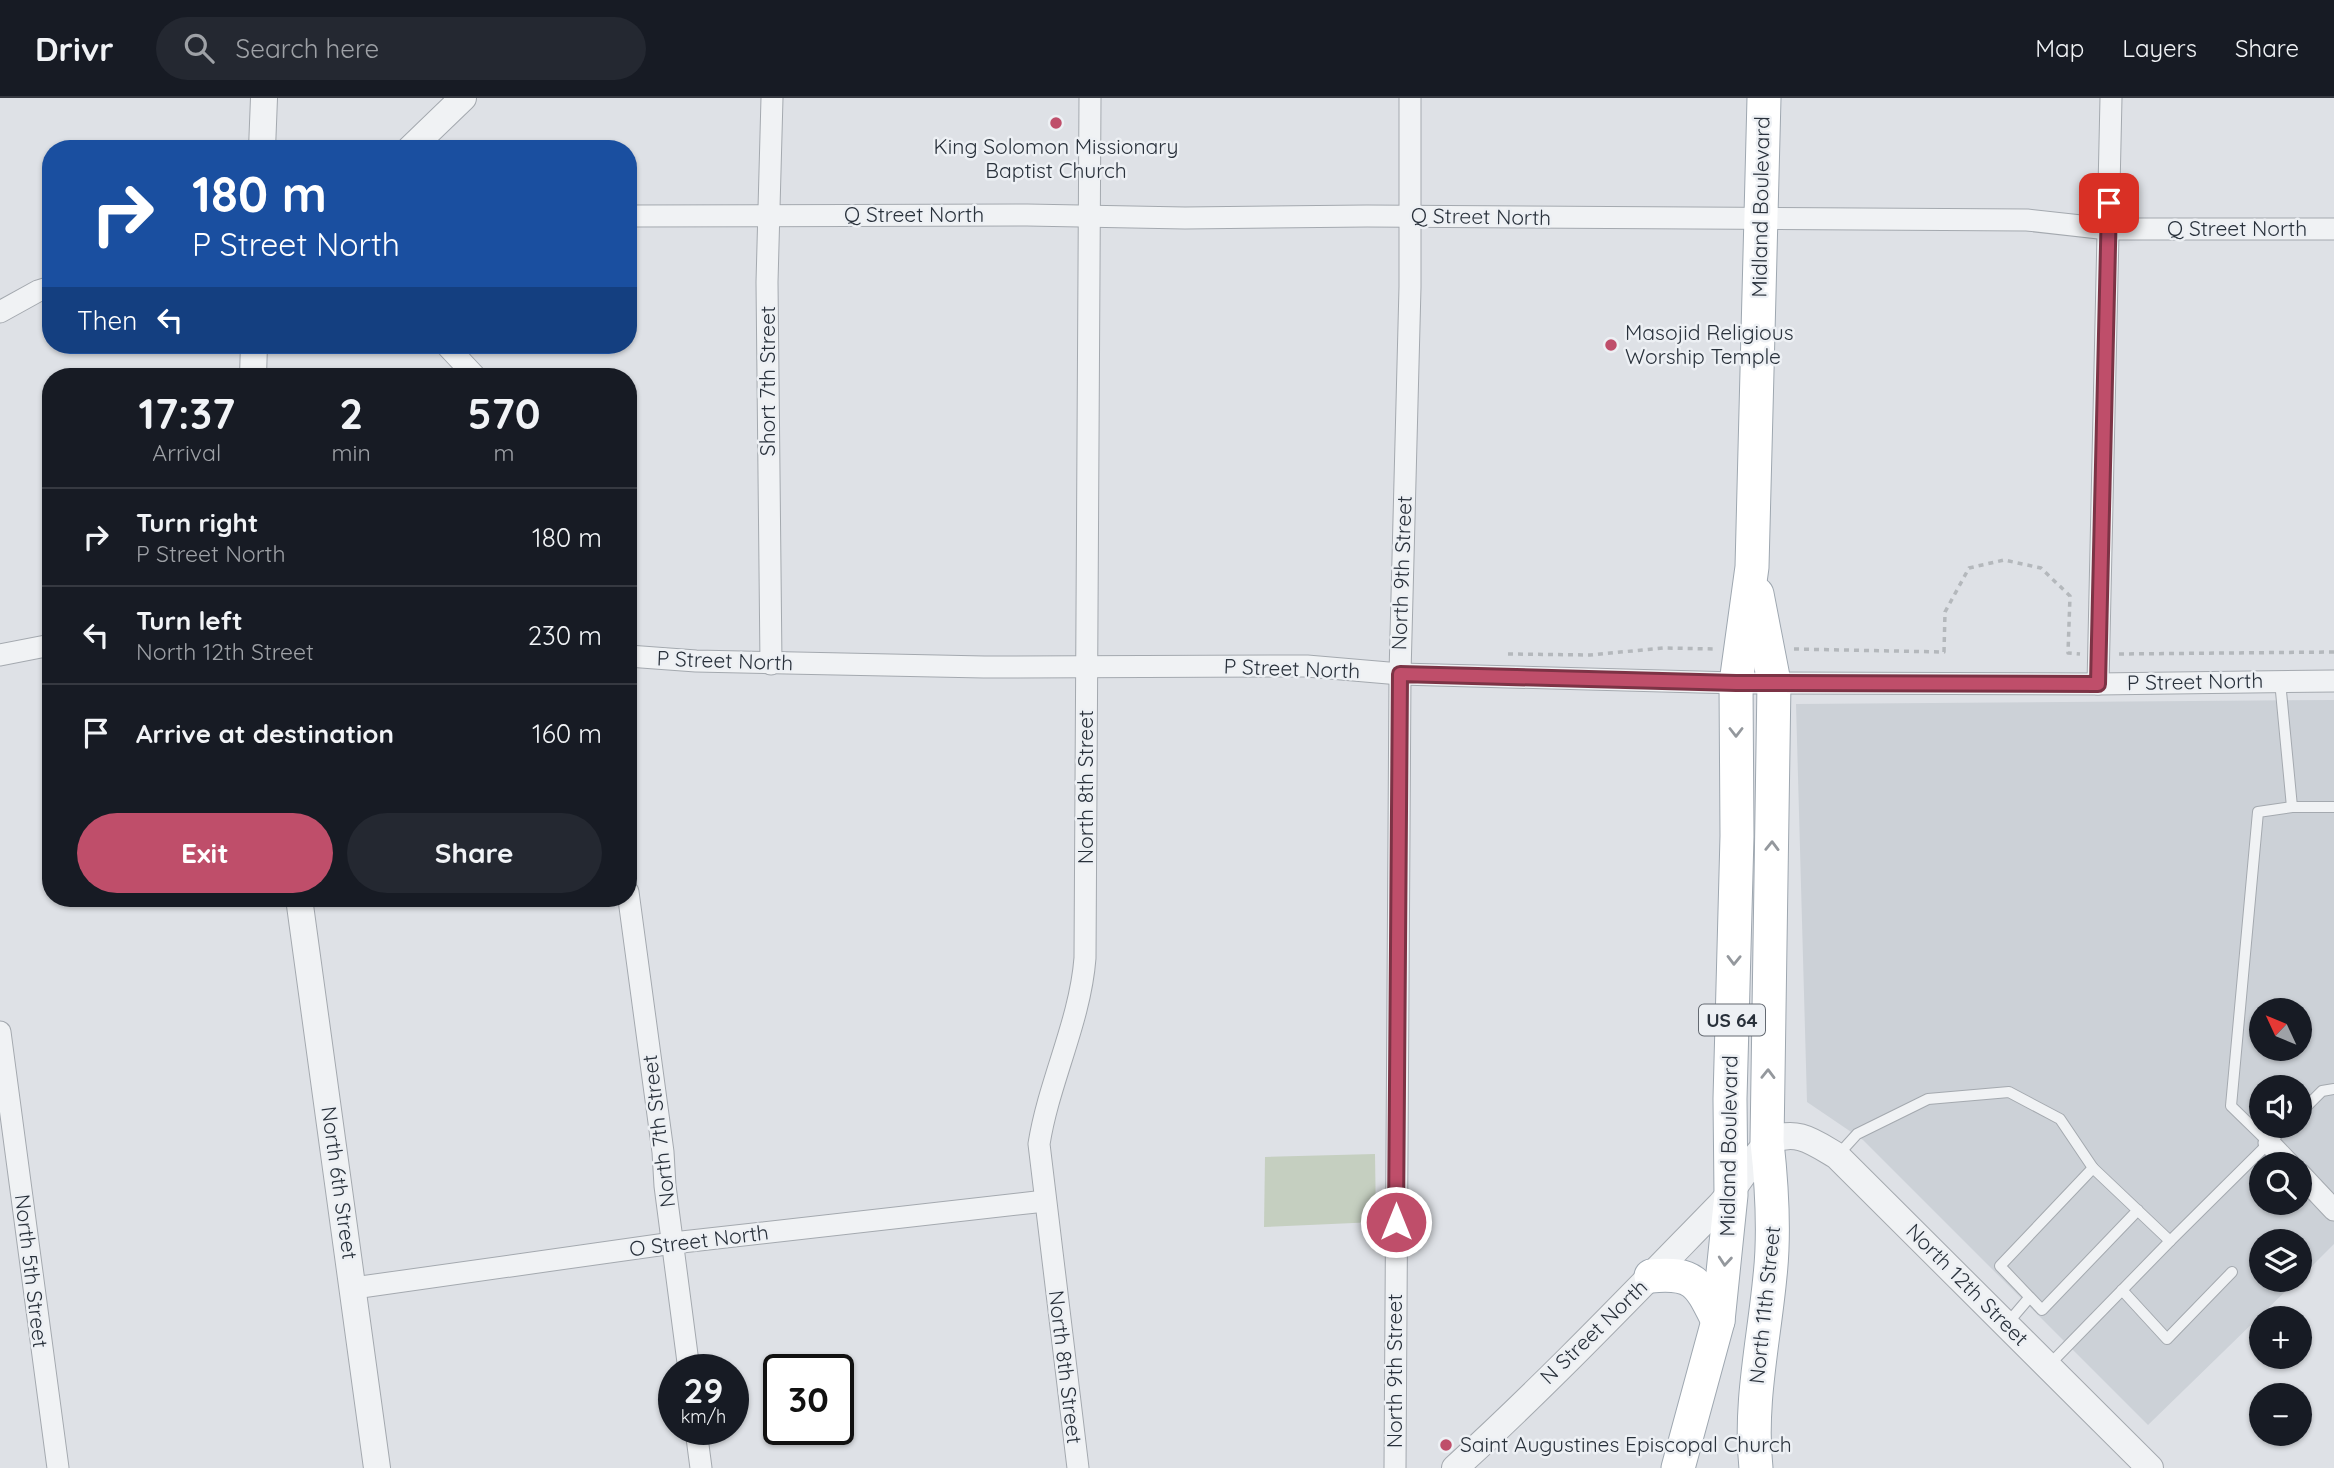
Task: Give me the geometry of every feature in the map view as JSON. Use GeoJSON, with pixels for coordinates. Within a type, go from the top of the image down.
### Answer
{"type":"FeatureCollection","features":[{"type":"Feature","properties":{"kind":"main road","name":"Midland Boulevard"},"geometry":{"type":"LineString","coordinates":[[1678,1468],[1718,1321],[1731,1195],[1730,1099],[1737,836],[1736,683],[1752,568],[1764,98]]}},
{"type":"Feature","properties":{"kind":"main road","name":"Midland Boulevard"},"geometry":{"type":"LineString","coordinates":[[1752,568],[1774,682],[1767,1142]]}},
{"type":"Feature","properties":{"kind":"main road","name":"North 11th Street"},"geometry":{"type":"LineString","coordinates":[[1756,1468],[1756,1398],[1771,1275],[1773,1218],[1767,1142]]}},
{"type":"Feature","properties":{"kind":"main road"},"geometry":{"type":"LineString","coordinates":[[1651,1276],[1675,1274],[1689,1278],[1708,1301],[1718,1321]]}},
{"type":"Feature","properties":{"kind":"street"},"geometry":{"type":"LineString","coordinates":[[262,140],[264,98]]}},
{"type":"Feature","properties":{"kind":"street"},"geometry":{"type":"LineString","coordinates":[[419,140],[463,98]]}},
{"type":"Feature","properties":{"kind":"street","name":"Short 7th Street"},"geometry":{"type":"LineString","coordinates":[[771,664],[768,215],[772,98]]}},
{"type":"Feature","properties":{"kind":"street","name":"North 8th Street"},"geometry":{"type":"LineString","coordinates":[[1078,1468],[1039,1144],[1043,1117],[1083,986],[1084,972],[1090,98]]}},
{"type":"Feature","properties":{"kind":"street","name":"North 9th Street"},"geometry":{"type":"LineString","coordinates":[[1395,1468],[1400,674],[1410,286],[1410,98]]}},
{"type":"Feature","properties":{"kind":"street"},"geometry":{"type":"LineString","coordinates":[[2098,684],[2110,98]]}},
{"type":"Feature","properties":{"kind":"street","name":"Q Street North"},"geometry":{"type":"LineString","coordinates":[[637,216],[2027,220],[2108,229],[2334,229]]}},
{"type":"Feature","properties":{"kind":"street"},"geometry":{"type":"LineString","coordinates":[[0,312],[42,290]]}},
{"type":"Feature","properties":{"kind":"street"},"geometry":{"type":"LineString","coordinates":[[454,354],[468,368]]}},
{"type":"Feature","properties":{"kind":"street"},"geometry":{"type":"LineString","coordinates":[[0,655],[42,647]]}},
{"type":"Feature","properties":{"kind":"street","name":"P Street North"},"geometry":{"type":"LineString","coordinates":[[637,657],[771,664],[1307,666],[1400,674],[1736,683],[2098,684],[2334,681]]}},
{"type":"Feature","properties":{"kind":"street","name":"North 6th Street"},"geometry":{"type":"LineString","coordinates":[[300,907],[377,1468]]}},
{"type":"Feature","properties":{"kind":"street","name":"North 7th Street"},"geometry":{"type":"LineString","coordinates":[[630,907],[687,1354]]}},
{"type":"Feature","properties":{"kind":"street","name":"North 5th Street"},"geometry":{"type":"LineString","coordinates":[[0,1032],[58,1468]]}},
{"type":"Feature","properties":{"kind":"street","name":"North 12th Street"},"geometry":{"type":"LineString","coordinates":[[1767,1142],[1791,1135],[1804,1137],[1837,1156],[2150,1468]]}},
{"type":"Feature","properties":{"kind":"street","name":"N Street North"},"geometry":{"type":"LineString","coordinates":[[1455,1468],[1731,1195],[1767,1142]]}},
{"type":"Feature","properties":{"kind":"street"},"geometry":{"type":"LineString","coordinates":[[2269,1143],[2278,1152]]}},
{"type":"Feature","properties":{"kind":"street"},"geometry":{"type":"LineString","coordinates":[[2312,1187],[2334,1210]]}},
{"type":"Feature","properties":{"kind":"street","name":"O Street North"},"geometry":{"type":"LineString","coordinates":[[354,1288],[673,1243],[1045,1201]]}},
{"type":"Feature","properties":{"kind":"street"},"geometry":{"type":"LineString","coordinates":[[698,1445],[701,1468]]}},
{"type":"Feature","properties":{"kind":"lane"},"geometry":{"type":"LineString","coordinates":[[2280,681],[2292,807]]}},
{"type":"Feature","properties":{"kind":"lane"},"geometry":{"type":"LineString","coordinates":[[2269,1143],[2231,1106],[2258,811],[2292,807],[2334,807]]}},
{"type":"Feature","properties":{"kind":"lane"},"geometry":{"type":"LineString","coordinates":[[2312,1101],[2322,1091],[2334,1089]]}},
{"type":"Feature","properties":{"kind":"lane"},"geometry":{"type":"LineString","coordinates":[[1837,1156],[1857,1134],[1928,1099],[2009,1092],[2060,1119],[2093,1168],[2170,1241]]}},
{"type":"Feature","properties":{"kind":"lane"},"geometry":{"type":"LineString","coordinates":[[2048,1366],[2274,1138]]}},
{"type":"Feature","properties":{"kind":"lane"},"geometry":{"type":"LineString","coordinates":[[2093,1168],[2000,1266],[2029,1298],[2042,1310],[2138,1210]]}},
{"type":"Feature","properties":{"kind":"lane"},"geometry":{"type":"LineString","coordinates":[[2122,1290],[2167,1339],[2232,1272]]}},
{"type":"Feature","properties":{"kind":"lane"},"geometry":{"type":"LineString","coordinates":[[2006,1325],[2029,1298]]}},
{"type":"Feature","properties":{"kind":"shaded area"},"geometry":{"type":"Polygon","coordinates":[[[2334,700],[2334,1244],[2312,1266],[2312,1229],[2249,1229],[2249,1292],[2285,1292],[2270,1306],[2249,1306],[2249,1327],[2148,1425],[1863,1140],[1807,1102],[1796,704],[2334,700]]]}},
{"type":"Feature","properties":{"kind":"green space"},"geometry":{"type":"Polygon","coordinates":[[[1375,1154],[1376,1222],[1264,1227],[1265,1157],[1375,1154]]]}},
{"type":"Feature","properties":{"kind":"place","name":"King Solomon Missionary Baptist Church"},"geometry":{"type":"Point","coordinates":[1056,123]}},
{"type":"Feature","properties":{"kind":"place","name":"Masojid Religious Worship Temple"},"geometry":{"type":"Point","coordinates":[1611,345]}},
{"type":"Feature","properties":{"kind":"place","name":"Saint Augustines Episcopal Church"},"geometry":{"type":"Point","coordinates":[1446,1445]}},
{"type":"Feature","properties":{"kind":"route"},"geometry":{"type":"LineString","coordinates":[[1396,1222],[1400,674],[1736,683],[2098,684],[2109,203]]}}]}
